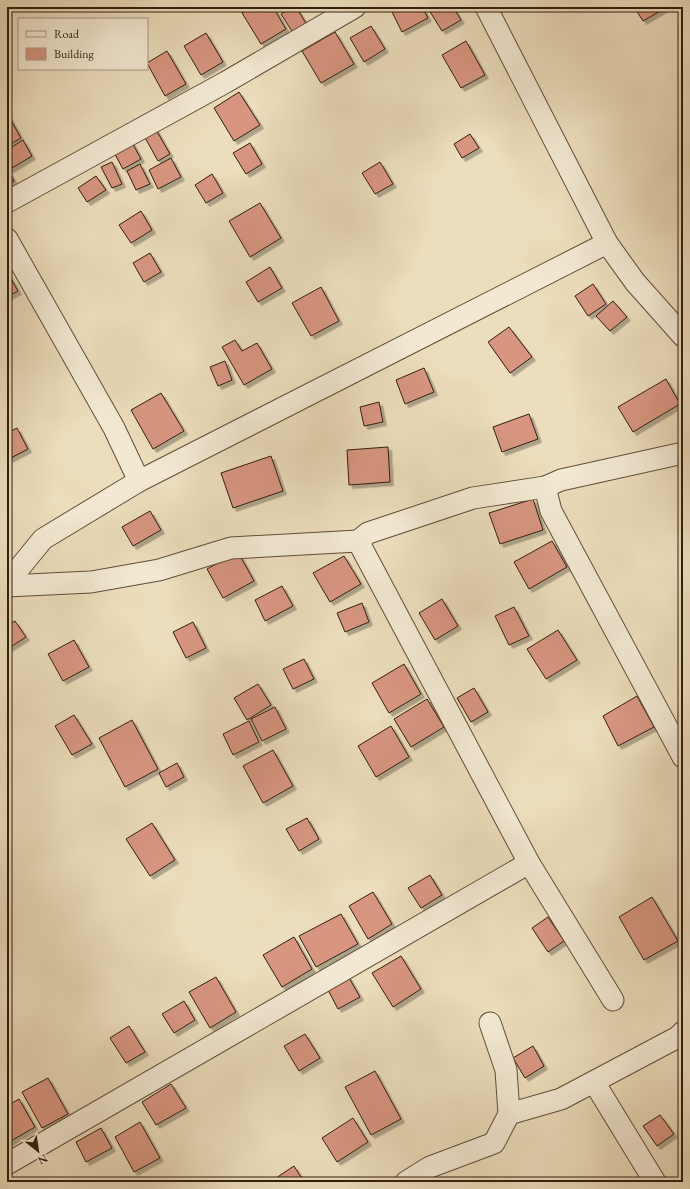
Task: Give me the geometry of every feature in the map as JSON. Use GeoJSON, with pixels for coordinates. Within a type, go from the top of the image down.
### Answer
{"type":"FeatureCollection","features":[{"type":"Feature","properties":{"kind":"street"},"geometry":{"type":"LineString","coordinates":[[7,202],[226,82],[355,7]]}},
{"type":"Feature","properties":{"kind":"street"},"geometry":{"type":"LineString","coordinates":[[486,7],[607,243],[635,282],[683,336]]}},
{"type":"Feature","properties":{"kind":"street"},"geometry":{"type":"LineString","coordinates":[[7,239],[114,428],[139,481]]}},
{"type":"Feature","properties":{"kind":"street"},"geometry":{"type":"LineString","coordinates":[[7,583],[43,539],[139,481],[607,243]]}},
{"type":"Feature","properties":{"kind":"street"},"geometry":{"type":"LineString","coordinates":[[7,586],[91,582],[159,570],[230,548],[358,541],[368,533],[473,498],[545,487],[561,480],[683,453]]}},
{"type":"Feature","properties":{"kind":"street"},"geometry":{"type":"LineString","coordinates":[[545,487],[551,511],[683,757]]}},
{"type":"Feature","properties":{"kind":"street"},"geometry":{"type":"LineString","coordinates":[[358,541],[529,863],[613,1000]]}},
{"type":"Feature","properties":{"kind":"street"},"geometry":{"type":"LineString","coordinates":[[7,1164],[529,863]]}},
{"type":"Feature","properties":{"kind":"street"},"geometry":{"type":"LineString","coordinates":[[406,1182],[430,1167],[494,1143],[509,1114],[506,1070],[490,1023]]}},
{"type":"Feature","properties":{"kind":"street"},"geometry":{"type":"LineString","coordinates":[[509,1114],[560,1099],[678,1037],[683,1032]]}},
{"type":"Feature","properties":{"kind":"street"},"geometry":{"type":"LineString","coordinates":[[594,1082],[655,1182]]}},
{"type":"Feature","properties":{"kind":"building"},"geometry":{"type":"Polygon","coordinates":[[[251,7],[273,7],[286,29],[261,44],[242,13],[251,7]]]}},
{"type":"Feature","properties":{"kind":"building"},"geometry":{"type":"Polygon","coordinates":[[[292,7],[296,7],[307,25],[293,33],[281,14],[292,7]]]}},
{"type":"Feature","properties":{"kind":"building"},"geometry":{"type":"Polygon","coordinates":[[[403,7],[422,7],[428,18],[402,32],[392,12],[403,7]]]}},
{"type":"Feature","properties":{"kind":"building"},"geometry":{"type":"Polygon","coordinates":[[[427,7],[453,7],[461,20],[442,31],[427,7]]]}},
{"type":"Feature","properties":{"kind":"building"},"geometry":{"type":"Polygon","coordinates":[[[634,7],[667,7],[643,21],[634,7]]]}},
{"type":"Feature","properties":{"kind":"building"},"geometry":{"type":"Polygon","coordinates":[[[371,26],[385,49],[364,62],[350,38],[371,26]]]}},
{"type":"Feature","properties":{"kind":"building"},"geometry":{"type":"Polygon","coordinates":[[[335,32],[354,64],[321,83],[302,51],[335,32]]]}},
{"type":"Feature","properties":{"kind":"building"},"geometry":{"type":"Polygon","coordinates":[[[206,33],[223,62],[201,75],[184,46],[206,33]]]}},
{"type":"Feature","properties":{"kind":"building"},"geometry":{"type":"Polygon","coordinates":[[[466,41],[485,75],[461,88],[442,55],[466,41]]]}},
{"type":"Feature","properties":{"kind":"building"},"geometry":{"type":"Polygon","coordinates":[[[167,51],[186,84],[165,96],[148,62],[167,51]]]}},
{"type":"Feature","properties":{"kind":"building"},"geometry":{"type":"Polygon","coordinates":[[[683,74],[683,85],[678,77],[683,74]]]}},
{"type":"Feature","properties":{"kind":"building"},"geometry":{"type":"Polygon","coordinates":[[[239,92],[260,125],[234,141],[214,108],[239,92]]]}},
{"type":"Feature","properties":{"kind":"building"},"geometry":{"type":"Polygon","coordinates":[[[8,115],[21,138],[7,146],[7,116],[8,115]]]}},
{"type":"Feature","properties":{"kind":"building"},"geometry":{"type":"Polygon","coordinates":[[[155,128],[170,154],[158,161],[143,134],[155,128]]]}},
{"type":"Feature","properties":{"kind":"building"},"geometry":{"type":"Polygon","coordinates":[[[470,134],[479,148],[462,158],[454,144],[470,134]]]}},
{"type":"Feature","properties":{"kind":"building"},"geometry":{"type":"Polygon","coordinates":[[[129,137],[141,159],[123,169],[111,147],[129,137]]]}},
{"type":"Feature","properties":{"kind":"building"},"geometry":{"type":"Polygon","coordinates":[[[23,140],[32,156],[7,171],[7,150],[23,140]]]}},
{"type":"Feature","properties":{"kind":"building"},"geometry":{"type":"Polygon","coordinates":[[[250,143],[262,164],[246,174],[233,153],[250,143]]]}},
{"type":"Feature","properties":{"kind":"building"},"geometry":{"type":"Polygon","coordinates":[[[171,158],[181,177],[158,189],[149,170],[171,158]]]}},
{"type":"Feature","properties":{"kind":"building"},"geometry":{"type":"Polygon","coordinates":[[[112,162],[122,184],[112,188],[101,167],[112,162]]]}},
{"type":"Feature","properties":{"kind":"building"},"geometry":{"type":"Polygon","coordinates":[[[380,162],[393,184],[375,194],[362,173],[380,162]]]}},
{"type":"Feature","properties":{"kind":"building"},"geometry":{"type":"Polygon","coordinates":[[[140,164],[150,184],[136,190],[127,171],[140,164]]]}},
{"type":"Feature","properties":{"kind":"building"},"geometry":{"type":"Polygon","coordinates":[[[9,172],[14,181],[7,186],[7,173],[9,172]]]}},
{"type":"Feature","properties":{"kind":"building"},"geometry":{"type":"Polygon","coordinates":[[[212,174],[223,193],[206,203],[195,185],[212,174]]]}},
{"type":"Feature","properties":{"kind":"building"},"geometry":{"type":"Polygon","coordinates":[[[96,176],[106,190],[87,202],[78,188],[96,176]]]}},
{"type":"Feature","properties":{"kind":"building"},"geometry":{"type":"Polygon","coordinates":[[[260,203],[281,238],[250,257],[229,221],[260,203]]]}},
{"type":"Feature","properties":{"kind":"building"},"geometry":{"type":"Polygon","coordinates":[[[141,211],[152,230],[131,243],[119,225],[141,211]]]}},
{"type":"Feature","properties":{"kind":"building"},"geometry":{"type":"Polygon","coordinates":[[[150,253],[161,272],[144,282],[133,263],[150,253]]]}},
{"type":"Feature","properties":{"kind":"building"},"geometry":{"type":"Polygon","coordinates":[[[270,267],[282,288],[258,302],[246,282],[270,267]]]}},
{"type":"Feature","properties":{"kind":"building"},"geometry":{"type":"Polygon","coordinates":[[[7,272],[18,291],[7,297],[7,272]]]}},
{"type":"Feature","properties":{"kind":"building"},"geometry":{"type":"Polygon","coordinates":[[[593,284],[606,304],[588,316],[575,296],[593,284]]]}},
{"type":"Feature","properties":{"kind":"building"},"geometry":{"type":"Polygon","coordinates":[[[321,287],[339,321],[311,336],[292,303],[321,287]]]}},
{"type":"Feature","properties":{"kind":"building"},"geometry":{"type":"Polygon","coordinates":[[[613,301],[627,317],[610,331],[596,316],[613,301]]]}},
{"type":"Feature","properties":{"kind":"building"},"geometry":{"type":"Polygon","coordinates":[[[509,327],[532,357],[510,373],[488,342],[509,327]]]}},
{"type":"Feature","properties":{"kind":"building"},"geometry":{"type":"Polygon","coordinates":[[[235,340],[242,351],[257,343],[272,369],[244,385],[222,347],[235,340]]]}},
{"type":"Feature","properties":{"kind":"building"},"geometry":{"type":"Polygon","coordinates":[[[225,361],[232,380],[218,386],[210,367],[225,361]]]}},
{"type":"Feature","properties":{"kind":"building"},"geometry":{"type":"Polygon","coordinates":[[[424,368],[434,392],[405,404],[396,380],[424,368]]]}},
{"type":"Feature","properties":{"kind":"building"},"geometry":{"type":"Polygon","coordinates":[[[666,379],[680,404],[633,432],[618,407],[666,379]]]}},
{"type":"Feature","properties":{"kind":"building"},"geometry":{"type":"Polygon","coordinates":[[[161,393],[184,431],[153,449],[131,410],[161,393]]]}},
{"type":"Feature","properties":{"kind":"building"},"geometry":{"type":"Polygon","coordinates":[[[379,402],[383,422],[364,426],[360,407],[379,402]]]}},
{"type":"Feature","properties":{"kind":"building"},"geometry":{"type":"Polygon","coordinates":[[[529,414],[538,439],[502,452],[493,427],[529,414]]]}},
{"type":"Feature","properties":{"kind":"building"},"geometry":{"type":"Polygon","coordinates":[[[17,428],[28,449],[7,460],[7,433],[17,428]]]}},
{"type":"Feature","properties":{"kind":"building"},"geometry":{"type":"Polygon","coordinates":[[[388,447],[390,482],[349,485],[347,450],[388,447]]]}},
{"type":"Feature","properties":{"kind":"building"},"geometry":{"type":"Polygon","coordinates":[[[271,456],[283,491],[233,508],[221,473],[271,456]]]}},
{"type":"Feature","properties":{"kind":"building"},"geometry":{"type":"Polygon","coordinates":[[[533,499],[543,530],[500,544],[489,513],[533,499]]]}},
{"type":"Feature","properties":{"kind":"building"},"geometry":{"type":"Polygon","coordinates":[[[150,511],[161,530],[133,546],[122,527],[150,511]]]}},
{"type":"Feature","properties":{"kind":"building"},"geometry":{"type":"Polygon","coordinates":[[[552,541],[567,567],[529,589],[514,562],[552,541]]]}},
{"type":"Feature","properties":{"kind":"building"},"geometry":{"type":"Polygon","coordinates":[[[238,552],[254,581],[223,598],[207,569],[238,552]]]}},
{"type":"Feature","properties":{"kind":"building"},"geometry":{"type":"Polygon","coordinates":[[[344,556],[361,584],[330,602],[313,573],[344,556]]]}},
{"type":"Feature","properties":{"kind":"building"},"geometry":{"type":"Polygon","coordinates":[[[282,586],[293,606],[265,621],[255,600],[282,586]]]}},
{"type":"Feature","properties":{"kind":"building"},"geometry":{"type":"Polygon","coordinates":[[[442,599],[458,626],[435,640],[419,613],[442,599]]]}},
{"type":"Feature","properties":{"kind":"building"},"geometry":{"type":"Polygon","coordinates":[[[362,603],[369,622],[345,632],[337,613],[362,603]]]}},
{"type":"Feature","properties":{"kind":"building"},"geometry":{"type":"Polygon","coordinates":[[[514,607],[529,636],[509,645],[495,616],[514,607]]]}},
{"type":"Feature","properties":{"kind":"building"},"geometry":{"type":"Polygon","coordinates":[[[15,621],[26,637],[9,648],[7,645],[7,626],[15,621]]]}},
{"type":"Feature","properties":{"kind":"building"},"geometry":{"type":"Polygon","coordinates":[[[193,622],[206,648],[186,658],[173,632],[193,622]]]}},
{"type":"Feature","properties":{"kind":"building"},"geometry":{"type":"Polygon","coordinates":[[[558,630],[577,660],[546,679],[527,649],[558,630]]]}},
{"type":"Feature","properties":{"kind":"building"},"geometry":{"type":"Polygon","coordinates":[[[74,640],[89,667],[63,681],[48,654],[74,640]]]}},
{"type":"Feature","properties":{"kind":"building"},"geometry":{"type":"Polygon","coordinates":[[[304,659],[314,679],[293,689],[283,669],[304,659]]]}},
{"type":"Feature","properties":{"kind":"building"},"geometry":{"type":"Polygon","coordinates":[[[404,664],[421,694],[389,713],[372,683],[404,664]]]}},
{"type":"Feature","properties":{"kind":"building"},"geometry":{"type":"Polygon","coordinates":[[[258,684],[271,705],[247,720],[234,698],[258,684]]]}},
{"type":"Feature","properties":{"kind":"building"},"geometry":{"type":"Polygon","coordinates":[[[474,688],[488,712],[471,722],[457,698],[474,688]]]}},
{"type":"Feature","properties":{"kind":"building"},"geometry":{"type":"Polygon","coordinates":[[[637,696],[654,727],[618,746],[603,716],[637,696]]]}},
{"type":"Feature","properties":{"kind":"building"},"geometry":{"type":"Polygon","coordinates":[[[427,699],[444,727],[411,747],[394,719],[427,699]]]}},
{"type":"Feature","properties":{"kind":"building"},"geometry":{"type":"Polygon","coordinates":[[[275,707],[286,729],[262,741],[251,719],[275,707]]]}},
{"type":"Feature","properties":{"kind":"building"},"geometry":{"type":"Polygon","coordinates":[[[74,715],[92,744],[72,755],[55,726],[74,715]]]}},
{"type":"Feature","properties":{"kind":"building"},"geometry":{"type":"Polygon","coordinates":[[[132,720],[158,769],[125,787],[99,738],[132,720]]]}},
{"type":"Feature","properties":{"kind":"building"},"geometry":{"type":"Polygon","coordinates":[[[249,721],[259,742],[233,755],[223,734],[249,721]]]}},
{"type":"Feature","properties":{"kind":"building"},"geometry":{"type":"Polygon","coordinates":[[[391,726],[409,757],[376,777],[358,746],[391,726]]]}},
{"type":"Feature","properties":{"kind":"building"},"geometry":{"type":"Polygon","coordinates":[[[273,750],[293,786],[263,803],[243,766],[273,750]]]}},
{"type":"Feature","properties":{"kind":"building"},"geometry":{"type":"Polygon","coordinates":[[[177,763],[184,777],[166,787],[159,773],[177,763]]]}},
{"type":"Feature","properties":{"kind":"building"},"geometry":{"type":"Polygon","coordinates":[[[307,818],[319,839],[299,851],[286,829],[307,818]]]}},
{"type":"Feature","properties":{"kind":"building"},"geometry":{"type":"Polygon","coordinates":[[[152,823],[175,860],[150,876],[126,839],[152,823]]]}},
{"type":"Feature","properties":{"kind":"building"},"geometry":{"type":"Polygon","coordinates":[[[430,875],[442,895],[421,908],[408,888],[430,875]]]}},
{"type":"Feature","properties":{"kind":"building"},"geometry":{"type":"Polygon","coordinates":[[[373,892],[392,924],[368,939],[349,906],[373,892]]]}},
{"type":"Feature","properties":{"kind":"building"},"geometry":{"type":"Polygon","coordinates":[[[652,897],[678,941],[644,960],[619,917],[652,897]]]}},
{"type":"Feature","properties":{"kind":"building"},"geometry":{"type":"Polygon","coordinates":[[[341,914],[358,944],[316,967],[299,936],[341,914]]]}},
{"type":"Feature","properties":{"kind":"building"},"geometry":{"type":"Polygon","coordinates":[[[548,917],[564,941],[548,952],[532,928],[548,917]]]}},
{"type":"Feature","properties":{"kind":"building"},"geometry":{"type":"Polygon","coordinates":[[[294,937],[312,969],[282,987],[263,955],[294,937]]]}},
{"type":"Feature","properties":{"kind":"building"},"geometry":{"type":"Polygon","coordinates":[[[401,956],[421,989],[393,1007],[372,973],[401,956]]]}},
{"type":"Feature","properties":{"kind":"building"},"geometry":{"type":"Polygon","coordinates":[[[348,976],[360,997],[338,1009],[327,988],[348,976]]]}},
{"type":"Feature","properties":{"kind":"building"},"geometry":{"type":"Polygon","coordinates":[[[216,977],[236,1012],[210,1028],[189,992],[216,977]]]}},
{"type":"Feature","properties":{"kind":"building"},"geometry":{"type":"Polygon","coordinates":[[[184,1001],[195,1020],[174,1033],[162,1014],[184,1001]]]}},
{"type":"Feature","properties":{"kind":"building"},"geometry":{"type":"Polygon","coordinates":[[[129,1026],[145,1052],[126,1063],[110,1038],[129,1026]]]}},
{"type":"Feature","properties":{"kind":"building"},"geometry":{"type":"Polygon","coordinates":[[[305,1034],[320,1058],[299,1071],[284,1046],[305,1034]]]}},
{"type":"Feature","properties":{"kind":"building"},"geometry":{"type":"Polygon","coordinates":[[[533,1046],[544,1066],[525,1078],[513,1058],[533,1046]]]}},
{"type":"Feature","properties":{"kind":"building"},"geometry":{"type":"Polygon","coordinates":[[[375,1071],[401,1119],[371,1135],[345,1087],[375,1071]]]}},
{"type":"Feature","properties":{"kind":"building"},"geometry":{"type":"Polygon","coordinates":[[[48,1078],[68,1114],[42,1128],[22,1092],[48,1078]]]}},
{"type":"Feature","properties":{"kind":"building"},"geometry":{"type":"Polygon","coordinates":[[[171,1084],[186,1108],[156,1125],[142,1102],[171,1084]]]}},
{"type":"Feature","properties":{"kind":"building"},"geometry":{"type":"Polygon","coordinates":[[[19,1099],[35,1127],[9,1142],[7,1139],[7,1106],[19,1099]]]}},
{"type":"Feature","properties":{"kind":"building"},"geometry":{"type":"Polygon","coordinates":[[[660,1115],[674,1134],[657,1146],[643,1126],[660,1115]]]}},
{"type":"Feature","properties":{"kind":"building"},"geometry":{"type":"Polygon","coordinates":[[[353,1118],[368,1142],[337,1162],[322,1138],[353,1118]]]}},
{"type":"Feature","properties":{"kind":"building"},"geometry":{"type":"Polygon","coordinates":[[[140,1122],[160,1158],[134,1172],[115,1137],[140,1122]]]}},
{"type":"Feature","properties":{"kind":"building"},"geometry":{"type":"Polygon","coordinates":[[[101,1128],[112,1148],[86,1162],[76,1142],[101,1128]]]}},
{"type":"Feature","properties":{"kind":"building"},"geometry":{"type":"Polygon","coordinates":[[[294,1166],[304,1182],[270,1182],[294,1166]]]}}]}
